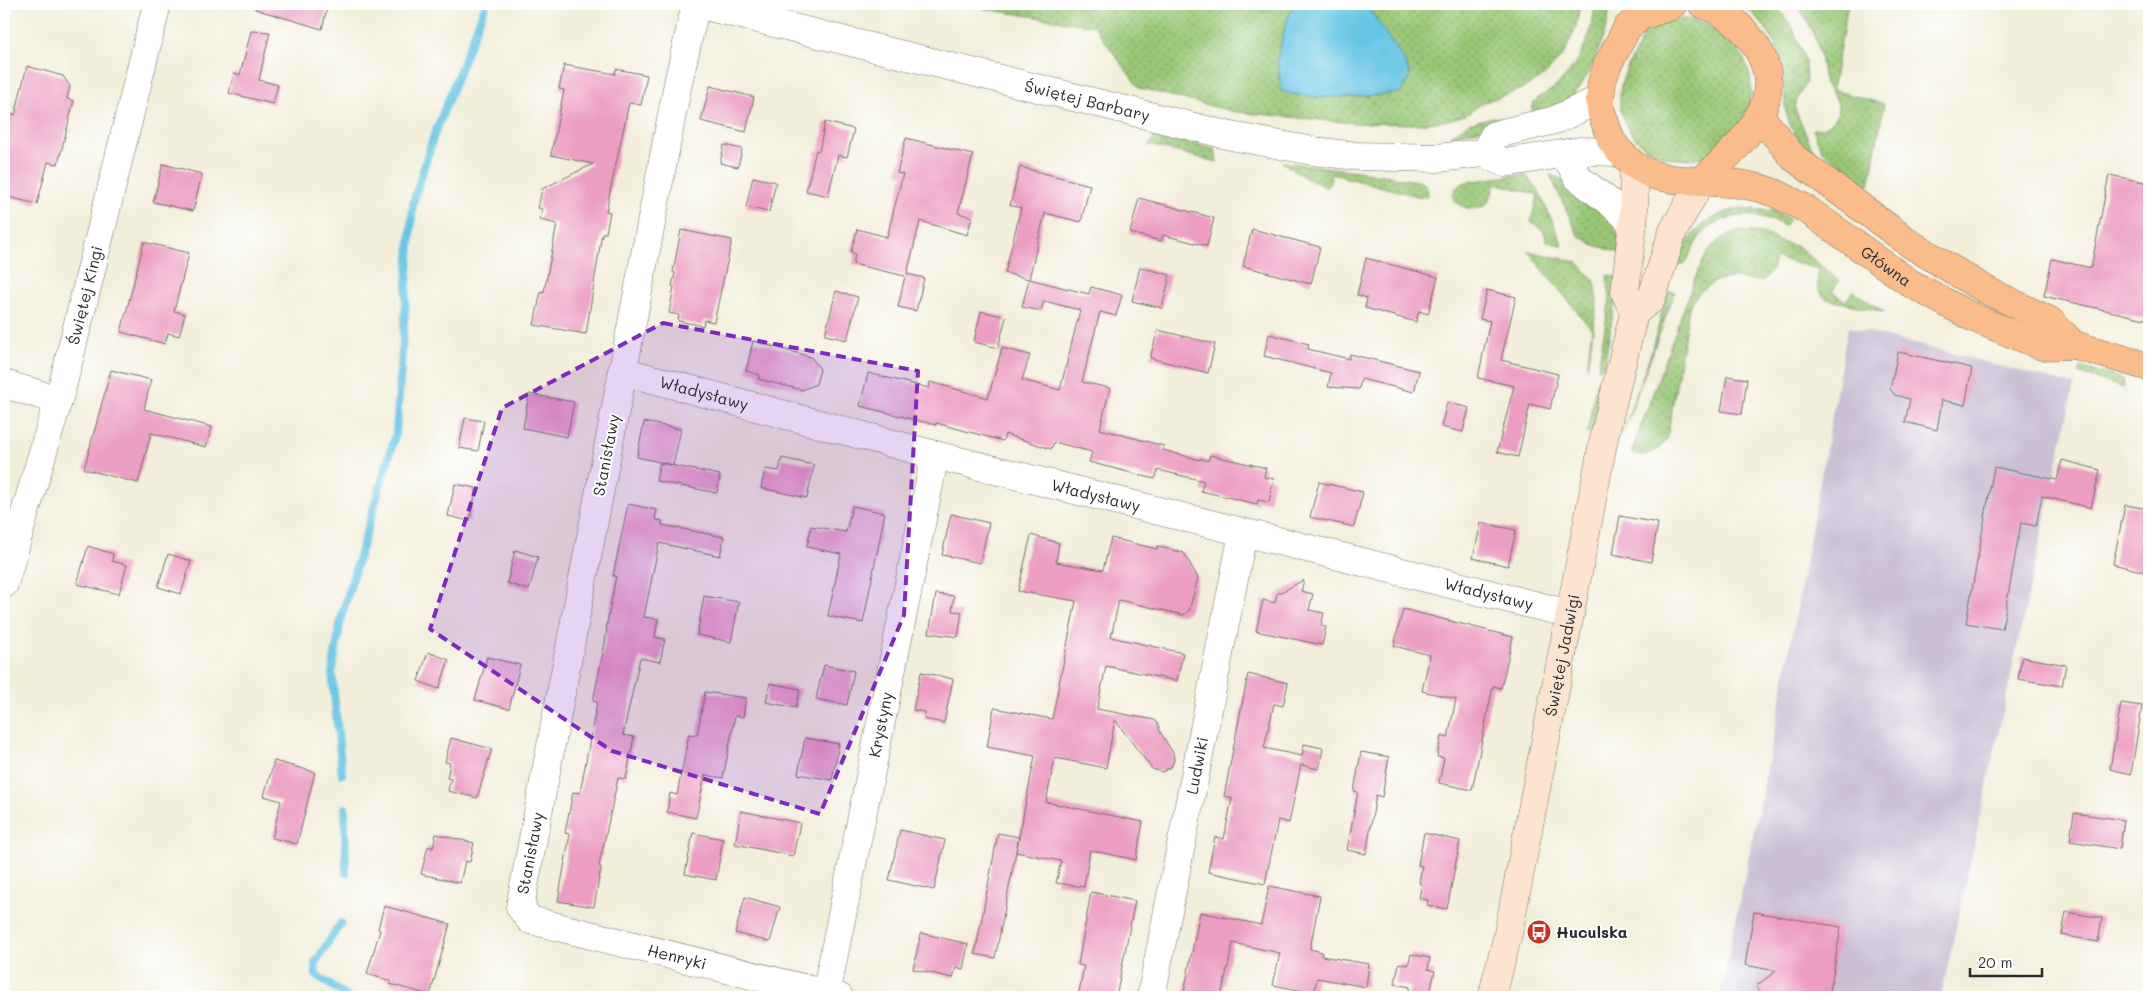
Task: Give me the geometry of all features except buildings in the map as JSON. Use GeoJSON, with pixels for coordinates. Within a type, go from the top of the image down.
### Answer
{"type":"FeatureCollection","features":[{"type":"Feature","properties":{"kind":"main road"},"geometry":{"type":"LineString","coordinates":[[1672,4],[1641,16],[1627,16],[1607,66],[1600,98],[1605,124],[1611,140],[1627,158],[1633,223],[1625,292],[1634,314],[1651,300],[1673,231],[1702,180],[1742,142],[1759,115],[1770,83],[1758,48],[1745,31],[1732,19],[1714,8],[1702,4]]}},
{"type":"Feature","properties":{"kind":"main road","name":"Główna"},"geometry":{"type":"LineString","coordinates":[[1759,115],[1793,157],[1912,245],[1986,290],[2050,321],[2074,345]]}},
{"type":"Feature","properties":{"kind":"main road","name":"Główna"},"geometry":{"type":"LineString","coordinates":[[1627,158],[1653,175],[1672,179],[1702,180],[1760,188],[1785,198],[1806,209],[1910,283],[1954,308],[2042,346],[2074,345],[2149,367]]}},
{"type":"Feature","properties":{"kind":"main road","name":"Świętej Jadwigi"},"geometry":{"type":"LineString","coordinates":[[1492,997],[1508,934],[1605,434],[1634,314]]}},
{"type":"Feature","properties":{"kind":"street","name":"Świętej Kingi"},"geometry":{"type":"LineString","coordinates":[[4,584],[58,400],[157,4]]}},
{"type":"Feature","properties":{"kind":"street","name":"Świętej Barbary"},"geometry":{"type":"LineString","coordinates":[[697,4],[1231,136],[1313,151],[1357,156],[1437,158],[1484,153],[1505,163],[1580,151],[1627,158]]}},
{"type":"Feature","properties":{"kind":"street","name":"Stanisławy"},"geometry":{"type":"LineString","coordinates":[[520,908],[678,82],[697,4]]}},
{"type":"Feature","properties":{"kind":"street"},"geometry":{"type":"LineString","coordinates":[[1484,153],[1494,135],[1555,120],[1600,98]]}},
{"type":"Feature","properties":{"kind":"street"},"geometry":{"type":"LineString","coordinates":[[1565,154],[1578,178],[1605,198],[1633,223]]}},
{"type":"Feature","properties":{"kind":"street","name":"Władysławy"},"geometry":{"type":"LineString","coordinates":[[622,371],[935,455],[1570,614]]}},
{"type":"Feature","properties":{"kind":"street"},"geometry":{"type":"LineString","coordinates":[[4,384],[58,400]]}},
{"type":"Feature","properties":{"kind":"street","name":"Krystyny"},"geometry":{"type":"LineString","coordinates":[[832,996],[935,455]]}},
{"type":"Feature","properties":{"kind":"street","name":"Ludwiki"},"geometry":{"type":"LineString","coordinates":[[1151,997],[1243,533]]}},
{"type":"Feature","properties":{"kind":"street","name":"Henryki"},"geometry":{"type":"LineString","coordinates":[[520,908],[530,920],[832,996]]}},
{"type":"Feature","properties":{"kind":"highlighted area"},"geometry":{"type":"Polygon","coordinates":[[[663,323],[918,371],[904,615],[820,814],[612,751],[430,629],[502,408],[663,323]]]}},
{"type":"Feature","properties":{"kind":"shaded area"},"geometry":{"type":"Polygon","coordinates":[[[1848,327],[2074,385],[1941,997],[1720,997],[1777,719],[1848,327]]]}},
{"type":"Feature","properties":{"kind":"green space"},"geometry":{"type":"Polygon","coordinates":[[[953,4],[1294,4],[1286,23],[1277,60],[1294,95],[1351,97],[1400,93],[1367,6],[1363,4],[1580,4],[1576,27],[1565,52],[1540,79],[1519,90],[1482,103],[1466,115],[1444,121],[1418,124],[1354,123],[1235,112],[1139,88],[1094,26],[953,4]]]}},
{"type":"Feature","properties":{"kind":"green space"},"geometry":{"type":"Polygon","coordinates":[[[1595,4],[1610,4],[1609,15],[1596,57],[1582,84],[1567,103],[1534,117],[1532,109],[1534,102],[1553,89],[1562,80],[1583,50],[1591,28],[1595,4]]]}},
{"type":"Feature","properties":{"kind":"green space"},"geometry":{"type":"Polygon","coordinates":[[[1741,4],[1775,4],[1793,28],[1805,61],[1806,83],[1797,99],[1795,109],[1816,157],[1799,140],[1788,120],[1782,67],[1775,46],[1764,27],[1741,4]]]}},
{"type":"Feature","properties":{"kind":"green space"},"geometry":{"type":"Polygon","coordinates":[[[1796,4],[1848,4],[1832,90],[1884,104],[1869,186],[1822,151],[1813,129],[1819,129],[1830,124],[1836,116],[1838,105],[1825,83],[1814,35],[1796,4]]]}},
{"type":"Feature","properties":{"kind":"green space"},"geometry":{"type":"Polygon","coordinates":[[[1675,18],[1693,20],[1709,26],[1723,35],[1735,46],[1744,60],[1750,76],[1751,92],[1743,119],[1719,147],[1709,154],[1692,159],[1665,157],[1642,145],[1627,127],[1620,104],[1623,78],[1642,38],[1644,29],[1675,18]]]}},
{"type":"Feature","properties":{"kind":"green space"},"geometry":{"type":"Polygon","coordinates":[[[1493,117],[1501,118],[1509,123],[1450,136],[1469,123],[1493,117]]]}},
{"type":"Feature","properties":{"kind":"green space"},"geometry":{"type":"Polygon","coordinates":[[[1156,134],[1215,149],[1217,162],[1149,145],[1156,134]]]}},
{"type":"Feature","properties":{"kind":"green space"},"geometry":{"type":"Polygon","coordinates":[[[1282,162],[1365,172],[1418,181],[1426,185],[1428,193],[1427,196],[1421,197],[1332,174],[1328,188],[1304,177],[1282,162]]]}},
{"type":"Feature","properties":{"kind":"green space"},"geometry":{"type":"Polygon","coordinates":[[[1525,174],[1538,190],[1563,245],[1547,242],[1544,231],[1531,221],[1538,195],[1495,183],[1488,202],[1480,208],[1464,207],[1453,198],[1455,189],[1465,182],[1525,174]]]}},
{"type":"Feature","properties":{"kind":"green space"},"geometry":{"type":"Polygon","coordinates":[[[1550,175],[1566,181],[1613,223],[1620,241],[1621,253],[1594,245],[1578,235],[1550,175]]]}},
{"type":"Feature","properties":{"kind":"green space"},"geometry":{"type":"Polygon","coordinates":[[[1741,208],[1775,211],[1789,219],[1784,226],[1763,217],[1753,216],[1742,216],[1721,221],[1702,234],[1684,264],[1675,266],[1686,244],[1699,228],[1717,216],[1741,208]]]}},
{"type":"Feature","properties":{"kind":"green space"},"geometry":{"type":"Polygon","coordinates":[[[1742,231],[1764,233],[1780,242],[1799,247],[1839,281],[1832,292],[1846,301],[1853,291],[1884,312],[1826,299],[1818,289],[1819,269],[1775,258],[1772,270],[1763,280],[1753,281],[1728,278],[1714,282],[1697,295],[1689,308],[1667,439],[1652,453],[1642,455],[1631,453],[1695,278],[1703,261],[1717,242],[1742,231]]]}},
{"type":"Feature","properties":{"kind":"green space"},"geometry":{"type":"Polygon","coordinates":[[[1528,251],[1577,262],[1594,280],[1597,304],[1587,367],[1592,330],[1528,251]]]}},
{"type":"Feature","properties":{"kind":"green space"},"geometry":{"type":"Polygon","coordinates":[[[1607,275],[1619,278],[1604,367],[1598,369],[1610,298],[1607,275]]]}},
{"type":"Feature","properties":{"kind":"green space"},"geometry":{"type":"Polygon","coordinates":[[[1668,291],[1675,292],[1620,440],[1650,356],[1668,291]]]}},
{"type":"Feature","properties":{"kind":"green space"},"geometry":{"type":"Polygon","coordinates":[[[2081,367],[2123,379],[2124,388],[2078,373],[2081,367]]]}},
{"type":"Feature","properties":{"kind":"green space"},"geometry":{"type":"Polygon","coordinates":[[[1597,380],[1601,386],[1593,433],[1587,434],[1597,380]]]}},
{"type":"Feature","properties":{"kind":"water"},"geometry":{"type":"Polygon","coordinates":[[[1294,4],[1363,4],[1367,6],[1406,63],[1410,77],[1400,93],[1356,97],[1325,97],[1281,91],[1277,60],[1286,23],[1294,4]]]}},
{"type":"Feature","properties":{"kind":"waterway"},"geometry":{"type":"LineString","coordinates":[[342,774],[332,673],[342,614],[396,433],[413,203],[433,138],[486,4]]}},
{"type":"Feature","properties":{"kind":"waterway"},"geometry":{"type":"LineString","coordinates":[[345,808],[346,873]]}},
{"type":"Feature","properties":{"kind":"waterway"},"geometry":{"type":"LineString","coordinates":[[341,923],[315,963],[316,975],[348,997]]}},
{"type":"Feature","properties":{"kind":"place","name":"Huculska"},"geometry":{"type":"Point","coordinates":[1539,932]}}]}
